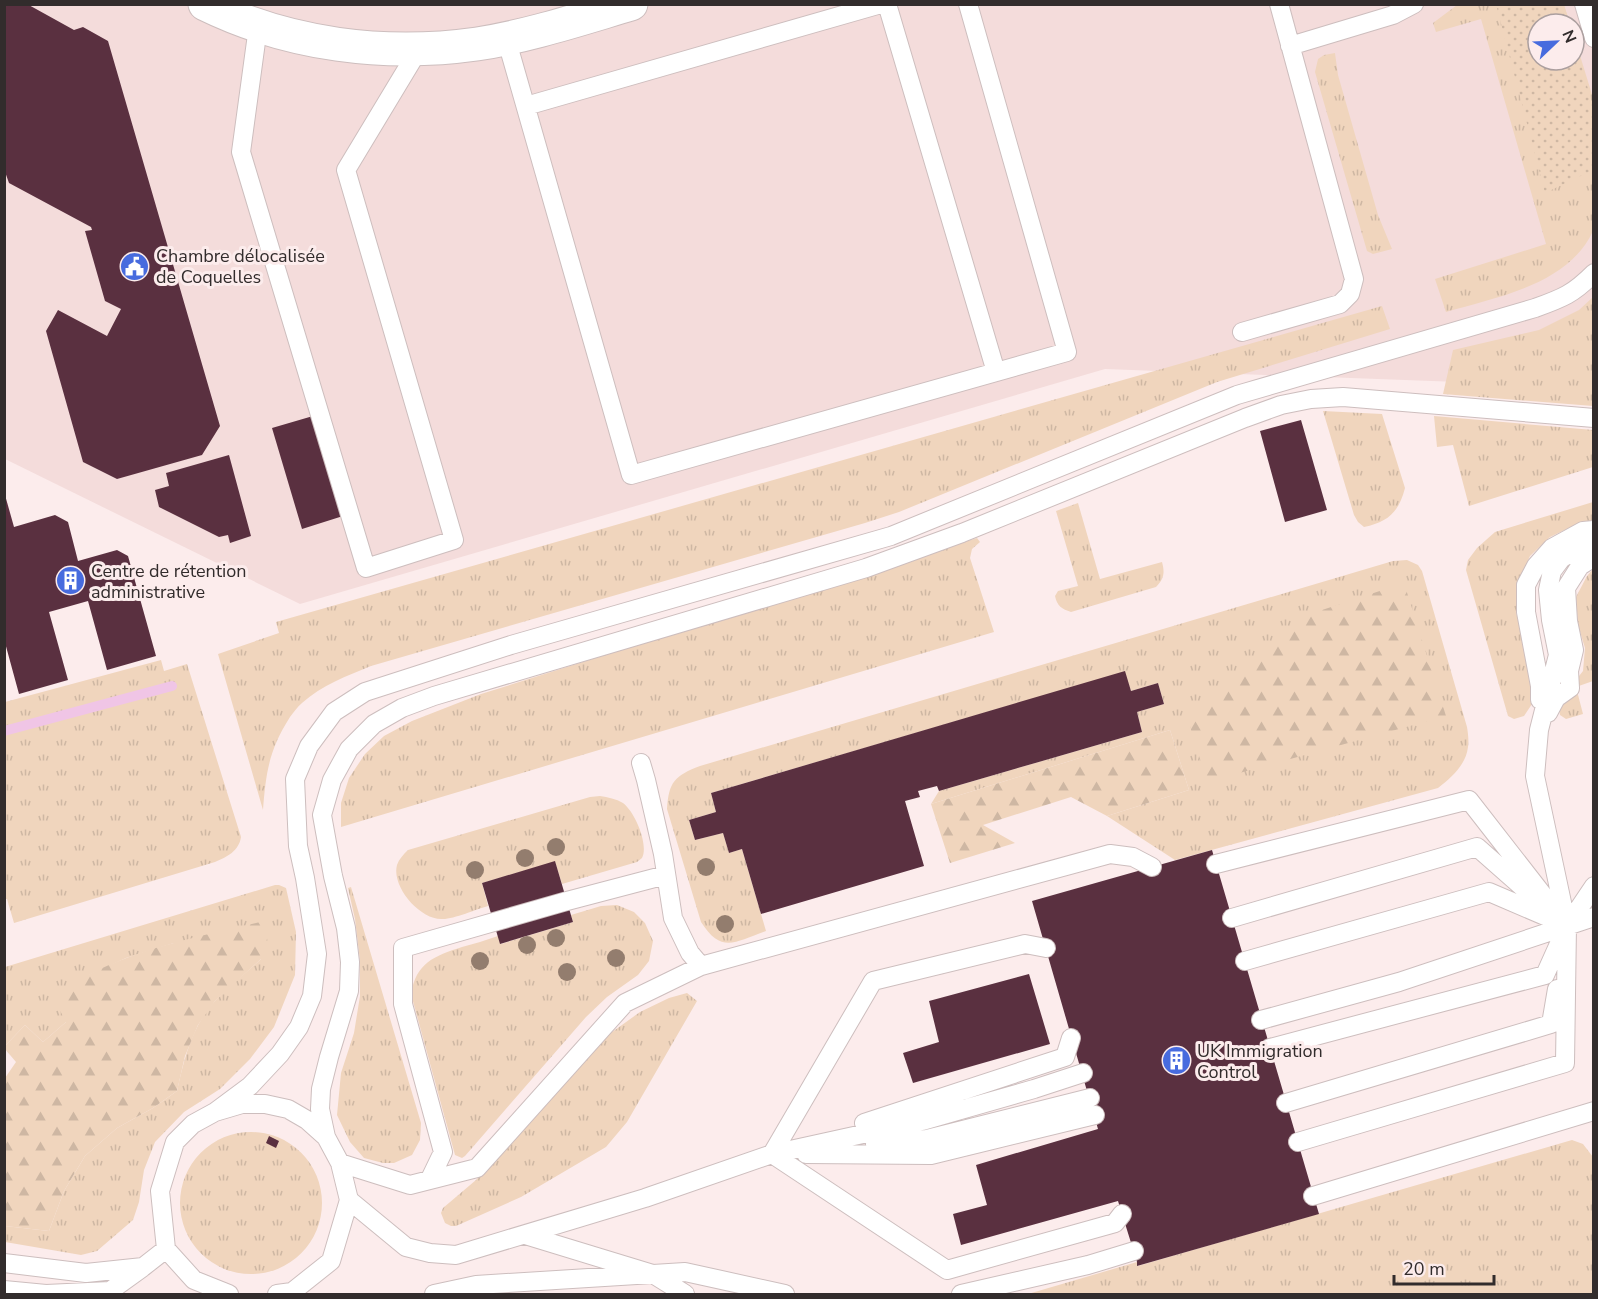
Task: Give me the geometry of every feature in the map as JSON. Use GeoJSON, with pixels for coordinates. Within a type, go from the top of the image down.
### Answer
{"type":"FeatureCollection","features":[{"type":"Feature","properties":{"kind":"street"},"geometry":{"type":"LineString","coordinates":[[205,4],[258,27],[288,35],[346,45],[419,49],[467,45],[540,31],[631,4]]}},
{"type":"Feature","properties":{"kind":"lane"},"geometry":{"type":"LineString","coordinates":[[526,106],[881,4]]}},
{"type":"Feature","properties":{"kind":"lane"},"geometry":{"type":"LineString","coordinates":[[887,4],[996,372]]}},
{"type":"Feature","properties":{"kind":"lane"},"geometry":{"type":"LineString","coordinates":[[506,38],[631,476],[1067,352],[968,4]]}},
{"type":"Feature","properties":{"kind":"lane"},"geometry":{"type":"LineString","coordinates":[[1242,332],[1340,304],[1350,294],[1354,279],[1279,4]]}},
{"type":"Feature","properties":{"kind":"lane"},"geometry":{"type":"LineString","coordinates":[[1290,46],[1393,15],[1414,4]]}},
{"type":"Feature","properties":{"kind":"lane"},"geometry":{"type":"LineString","coordinates":[[1584,4],[1593,38]]}},
{"type":"Feature","properties":{"kind":"lane"},"geometry":{"type":"LineString","coordinates":[[258,27],[240,152],[366,568],[454,540],[346,170],[419,49]]}},
{"type":"Feature","properties":{"kind":"lane"},"geometry":{"type":"LineString","coordinates":[[229,1294],[194,1280],[166,1249],[160,1191],[175,1142],[193,1124],[215,1112],[250,1086],[280,1054],[299,1027],[312,996],[317,954],[298,846],[295,779],[309,746],[334,712],[364,692],[511,645],[891,536],[1237,395],[1564,298],[1582,285],[1593,273]]}},
{"type":"Feature","properties":{"kind":"lane"},"geometry":{"type":"LineString","coordinates":[[277,1294],[292,1292],[331,1261],[349,1200],[340,1163],[326,1137],[320,1109],[321,1089],[329,1057],[350,990],[350,962],[346,928],[322,816],[332,780],[349,749],[374,724],[402,708],[434,696],[876,565],[962,533],[1281,405],[1311,399],[1343,397],[1593,418]]}},
{"type":"Feature","properties":{"kind":"lane"},"geometry":{"type":"LineString","coordinates":[[1298,1142],[1565,1063],[1567,926],[1535,776],[1540,686],[1526,612],[1526,585],[1536,566],[1552,548],[1583,531],[1593,530]]}},
{"type":"Feature","properties":{"kind":"lane"},"geometry":{"type":"LineString","coordinates":[[1539,730],[1558,655],[1548,590],[1552,571],[1561,559],[1593,541]]}},
{"type":"Feature","properties":{"kind":"lane"},"geometry":{"type":"LineString","coordinates":[[1539,730],[1556,698],[1570,688],[1569,671],[1574,650],[1568,621],[1566,588],[1580,566],[1593,557]]}},
{"type":"Feature","properties":{"kind":"lane"},"geometry":{"type":"LineString","coordinates":[[641,763],[666,875],[673,918],[690,953],[701,966]]}},
{"type":"Feature","properties":{"kind":"lane"},"geometry":{"type":"LineString","coordinates":[[1216,864],[1469,800],[1567,926],[1551,1024],[1286,1103]]}},
{"type":"Feature","properties":{"kind":"lane"},"geometry":{"type":"LineString","coordinates":[[1232,918],[1477,847],[1567,926]]}},
{"type":"Feature","properties":{"kind":"lane"},"geometry":{"type":"LineString","coordinates":[[340,1163],[411,1185],[477,1168],[625,1003],[701,966],[1110,854],[1132,857],[1152,867]]}},
{"type":"Feature","properties":{"kind":"lane"},"geometry":{"type":"LineString","coordinates":[[430,1179],[443,1152],[403,1004],[404,948],[666,875]]}},
{"type":"Feature","properties":{"kind":"lane"},"geometry":{"type":"LineString","coordinates":[[1270,1048],[1545,975],[1567,926],[1593,886]]}},
{"type":"Feature","properties":{"kind":"lane"},"geometry":{"type":"LineString","coordinates":[[1245,961],[1489,892],[1567,926]]}},
{"type":"Feature","properties":{"kind":"lane"},"geometry":{"type":"LineString","coordinates":[[1261,1020],[1399,982],[1593,917]]}},
{"type":"Feature","properties":{"kind":"lane"},"geometry":{"type":"LineString","coordinates":[[772,1154],[873,981],[1025,944],[1046,948]]}},
{"type":"Feature","properties":{"kind":"lane"},"geometry":{"type":"LineString","coordinates":[[349,1200],[406,1247],[430,1253],[456,1255],[645,1198],[1065,1057],[1071,1038]]}},
{"type":"Feature","properties":{"kind":"lane"},"geometry":{"type":"LineString","coordinates":[[772,1154],[922,1121],[1083,1073]]}},
{"type":"Feature","properties":{"kind":"lane"},"geometry":{"type":"LineString","coordinates":[[215,1112],[242,1104],[265,1104],[288,1109],[307,1120],[326,1137]]}},
{"type":"Feature","properties":{"kind":"lane"},"geometry":{"type":"LineString","coordinates":[[772,1154],[927,1140],[1092,1106]]}},
{"type":"Feature","properties":{"kind":"lane"},"geometry":{"type":"LineString","coordinates":[[1313,1196],[1593,1111]]}},
{"type":"Feature","properties":{"kind":"lane"},"geometry":{"type":"LineString","coordinates":[[772,1154],[947,1270],[1114,1223],[1122,1214]]}},
{"type":"Feature","properties":{"kind":"lane"},"geometry":{"type":"LineString","coordinates":[[525,1235],[653,1274],[685,1294]]}},
{"type":"Feature","properties":{"kind":"lane"},"geometry":{"type":"LineString","coordinates":[[4,1292],[46,1294],[110,1291],[166,1249]]}},
{"type":"Feature","properties":{"kind":"lane"},"geometry":{"type":"LineString","coordinates":[[961,1294],[980,1292],[1134,1251]]}},
{"type":"Feature","properties":{"kind":"lane"},"geometry":{"type":"LineString","coordinates":[[4,1263],[86,1273],[144,1267]]}},
{"type":"Feature","properties":{"kind":"lane"},"geometry":{"type":"LineString","coordinates":[[434,1294],[476,1286],[686,1272],[785,1294]]}},
{"type":"Feature","properties":{"kind":"shaded area"},"geometry":{"type":"Polygon","coordinates":[[[4,5],[1593,5],[1593,387],[1105,369],[300,604],[5,459],[4,5]]]}},
{"type":"Feature","properties":{"kind":"green space"},"geometry":{"type":"Polygon","coordinates":[[[1457,5],[1564,5],[1566,12],[1526,12],[1526,72],[1585,72],[1594,101],[1593,231],[1582,249],[1567,264],[1529,286],[1446,312],[1435,279],[1546,244],[1481,19],[1436,32],[1433,23],[1457,5]]]}},
{"type":"Feature","properties":{"kind":"green space"},"geometry":{"type":"Polygon","coordinates":[[[1508,5],[1564,5],[1566,12],[1526,12],[1526,72],[1583,72],[1593,107],[1593,170],[1545,193],[1497,8],[1508,5]]]}},
{"type":"Feature","properties":{"kind":"green space"},"geometry":{"type":"Polygon","coordinates":[[[1335,53],[1338,75],[1378,215],[1392,249],[1373,254],[1367,251],[1315,72],[1318,59],[1335,53]]]}},
{"type":"Feature","properties":{"kind":"green space"},"geometry":{"type":"Polygon","coordinates":[[[1593,297],[1593,406],[1443,394],[1453,350],[1539,330],[1579,310],[1593,297]]]}},
{"type":"Feature","properties":{"kind":"green space"},"geometry":{"type":"Polygon","coordinates":[[[1382,306],[1390,329],[1217,382],[899,512],[371,666],[344,677],[310,697],[290,717],[273,751],[263,810],[218,654],[279,633],[276,622],[1382,306]]]}},
{"type":"Feature","properties":{"kind":"green space"},"geometry":{"type":"Polygon","coordinates":[[[1323,411],[1382,414],[1405,488],[1396,510],[1386,519],[1364,527],[1358,522],[1323,411]]]}},
{"type":"Feature","properties":{"kind":"green space"},"geometry":{"type":"Polygon","coordinates":[[[1434,416],[1593,430],[1593,467],[1469,506],[1453,445],[1437,447],[1434,416]]]}},
{"type":"Feature","properties":{"kind":"green space"},"geometry":{"type":"Polygon","coordinates":[[[1593,502],[1593,521],[1581,522],[1550,537],[1530,556],[1516,587],[1516,612],[1535,691],[1532,704],[1524,716],[1514,719],[1508,716],[1466,570],[1468,560],[1477,548],[1495,532],[1593,502]]]}},
{"type":"Feature","properties":{"kind":"green space"},"geometry":{"type":"Polygon","coordinates":[[[1078,503],[1100,579],[1162,562],[1163,576],[1156,587],[1071,612],[1060,607],[1055,596],[1058,591],[1078,586],[1056,511],[1078,503]]]}},
{"type":"Feature","properties":{"kind":"green space"},"geometry":{"type":"Polygon","coordinates":[[[977,538],[980,542],[972,549],[970,558],[994,632],[341,827],[341,803],[349,778],[365,754],[384,736],[412,721],[481,694],[977,538]]]}},
{"type":"Feature","properties":{"kind":"green space"},"geometry":{"type":"Polygon","coordinates":[[[1407,560],[1418,565],[1422,571],[1468,732],[1467,754],[1464,760],[1453,775],[1438,788],[1175,860],[1107,816],[1189,790],[1170,730],[931,804],[939,791],[1142,732],[1137,712],[1164,704],[1158,683],[1131,691],[1124,672],[711,793],[716,812],[689,820],[695,840],[723,833],[729,853],[742,849],[766,931],[730,943],[716,939],[701,922],[667,809],[671,786],[684,773],[700,766],[1393,561],[1407,560]]]}},
{"type":"Feature","properties":{"kind":"green space"},"geometry":{"type":"Polygon","coordinates":[[[1593,569],[1593,681],[1576,687],[1583,714],[1566,719],[1560,715],[1559,708],[1564,695],[1583,671],[1585,648],[1578,625],[1576,597],[1593,569]]]}},
{"type":"Feature","properties":{"kind":"green space"},"geometry":{"type":"Polygon","coordinates":[[[1404,583],[1446,716],[1207,782],[1186,713],[1316,612],[1404,583]]]}},
{"type":"Feature","properties":{"kind":"green space"},"geometry":{"type":"Polygon","coordinates":[[[161,660],[164,671],[187,664],[241,837],[238,846],[228,856],[215,862],[14,923],[7,899],[4,899],[5,702],[161,660]]]}},
{"type":"Feature","properties":{"kind":"green space"},"geometry":{"type":"Polygon","coordinates":[[[1170,730],[1189,790],[1107,816],[1071,797],[983,825],[1015,843],[950,863],[931,804],[1170,730]]]}},
{"type":"Feature","properties":{"kind":"green space"},"geometry":{"type":"Polygon","coordinates":[[[600,796],[623,803],[632,814],[640,829],[644,845],[642,858],[637,862],[562,884],[555,862],[482,883],[488,906],[448,919],[434,918],[417,909],[403,892],[396,874],[397,865],[408,850],[600,796]]]}},
{"type":"Feature","properties":{"kind":"green space"},"geometry":{"type":"Polygon","coordinates":[[[275,885],[286,888],[296,932],[295,975],[274,1027],[250,1059],[220,1089],[184,1112],[155,1142],[144,1170],[139,1202],[133,1220],[97,1251],[81,1255],[5,1242],[5,1226],[49,1231],[64,1191],[85,1156],[117,1128],[153,1108],[177,1091],[186,1055],[200,1021],[220,995],[261,959],[174,943],[126,958],[89,975],[66,1022],[43,1042],[25,1025],[5,1046],[5,967],[275,885]]]}},
{"type":"Feature","properties":{"kind":"green space"},"geometry":{"type":"Polygon","coordinates":[[[351,887],[421,1123],[420,1140],[412,1155],[394,1163],[383,1163],[364,1158],[350,1142],[337,1115],[341,1073],[354,1033],[360,996],[360,961],[355,919],[348,888],[351,887]]]}},
{"type":"Feature","properties":{"kind":"green space"},"geometry":{"type":"Polygon","coordinates":[[[617,905],[634,912],[645,923],[653,941],[649,961],[638,975],[607,997],[586,1017],[465,1156],[462,1158],[455,1155],[411,994],[417,975],[428,962],[452,950],[498,936],[501,944],[573,922],[571,915],[601,906],[617,905]]]}},
{"type":"Feature","properties":{"kind":"green space"},"geometry":{"type":"Polygon","coordinates":[[[264,921],[268,944],[261,959],[215,1001],[198,1025],[185,1056],[177,1091],[153,1108],[117,1128],[85,1156],[64,1191],[49,1231],[5,1226],[5,1078],[16,1062],[5,1046],[25,1025],[43,1042],[66,1022],[53,997],[108,965],[152,949],[264,921]]]}},
{"type":"Feature","properties":{"kind":"green space"},"geometry":{"type":"Polygon","coordinates":[[[687,993],[697,1001],[627,1122],[606,1147],[521,1197],[456,1226],[445,1223],[441,1213],[443,1208],[476,1180],[608,1035],[640,1012],[669,998],[687,993]]]}},
{"type":"Feature","properties":{"kind":"green space"},"geometry":{"type":"Polygon","coordinates":[[[251,1132],[278,1137],[301,1153],[317,1176],[322,1203],[317,1230],[301,1253],[278,1269],[251,1274],[224,1269],[201,1253],[185,1230],[180,1203],[185,1176],[201,1153],[224,1137],[251,1132]]]}},
{"type":"Feature","properties":{"kind":"green space"},"geometry":{"type":"Polygon","coordinates":[[[1572,1140],[1583,1144],[1593,1157],[1593,1294],[1028,1294],[1137,1262],[1138,1266],[1572,1140]]]}},
{"type":"Feature","properties":{"kind":"building","name":"Chambre délocalisée de Coquelles"},"geometry":{"type":"Polygon","coordinates":[[[4,4],[27,4],[74,30],[83,27],[108,41],[220,426],[202,455],[117,479],[83,462],[46,331],[58,310],[107,336],[121,309],[105,301],[85,231],[92,230],[91,227],[9,183],[4,169],[4,4]]]}},
{"type":"Feature","properties":{"kind":"building"},"geometry":{"type":"Polygon","coordinates":[[[313,416],[343,516],[302,529],[272,428],[313,416]]]}},
{"type":"Feature","properties":{"kind":"building"},"geometry":{"type":"Polygon","coordinates":[[[1301,420],[1327,510],[1285,522],[1260,431],[1301,420]]]}},
{"type":"Feature","properties":{"kind":"building"},"geometry":{"type":"Polygon","coordinates":[[[229,455],[251,536],[230,543],[228,535],[219,537],[159,507],[155,490],[169,486],[166,473],[229,455]]]}},
{"type":"Feature","properties":{"kind":"building","name":"Centre de rétention administrative"},"geometry":{"type":"Polygon","coordinates":[[[5,495],[14,527],[55,515],[68,522],[78,561],[117,550],[128,556],[156,656],[107,670],[88,601],[49,612],[68,680],[19,694],[4,639],[5,495]]]}},
{"type":"Feature","properties":{"kind":"building"},"geometry":{"type":"Polygon","coordinates":[[[1125,671],[1131,691],[1158,683],[1164,704],[1137,712],[1142,732],[939,791],[937,786],[918,791],[920,797],[905,801],[924,866],[761,914],[742,849],[729,853],[723,833],[695,840],[689,820],[716,812],[711,793],[1125,671]]]}},
{"type":"Feature","properties":{"kind":"building","name":"UK Immigration Control"},"geometry":{"type":"Polygon","coordinates":[[[1212,850],[1319,1214],[1137,1266],[1118,1201],[961,1245],[953,1214],[987,1205],[976,1165],[1098,1129],[1032,901],[1212,850]]]}},
{"type":"Feature","properties":{"kind":"building"},"geometry":{"type":"Polygon","coordinates":[[[555,861],[573,922],[500,944],[482,883],[555,861]]]}},
{"type":"Feature","properties":{"kind":"building"},"geometry":{"type":"Polygon","coordinates":[[[1029,974],[1050,1044],[913,1083],[903,1053],[939,1042],[929,1001],[1029,974]]]}},
{"type":"Feature","properties":{"kind":"building"},"geometry":{"type":"Polygon","coordinates":[[[269,1136],[279,1141],[276,1148],[266,1143],[269,1136]]]}},
{"type":"Feature","properties":{"kind":"waterway"},"geometry":{"type":"LineString","coordinates":[[4,731],[172,686]]}},
{"type":"Feature","properties":{"kind":"place","name":"Chambre délocalisée de Coquelles"},"geometry":{"type":"Point","coordinates":[135,266]}},
{"type":"Feature","properties":{"kind":"place","name":"Centre de rétention administrative"},"geometry":{"type":"Point","coordinates":[70,581]}},
{"type":"Feature","properties":{"kind":"place","name":"UK Immigration Control"},"geometry":{"type":"Point","coordinates":[1176,1061]}}]}
